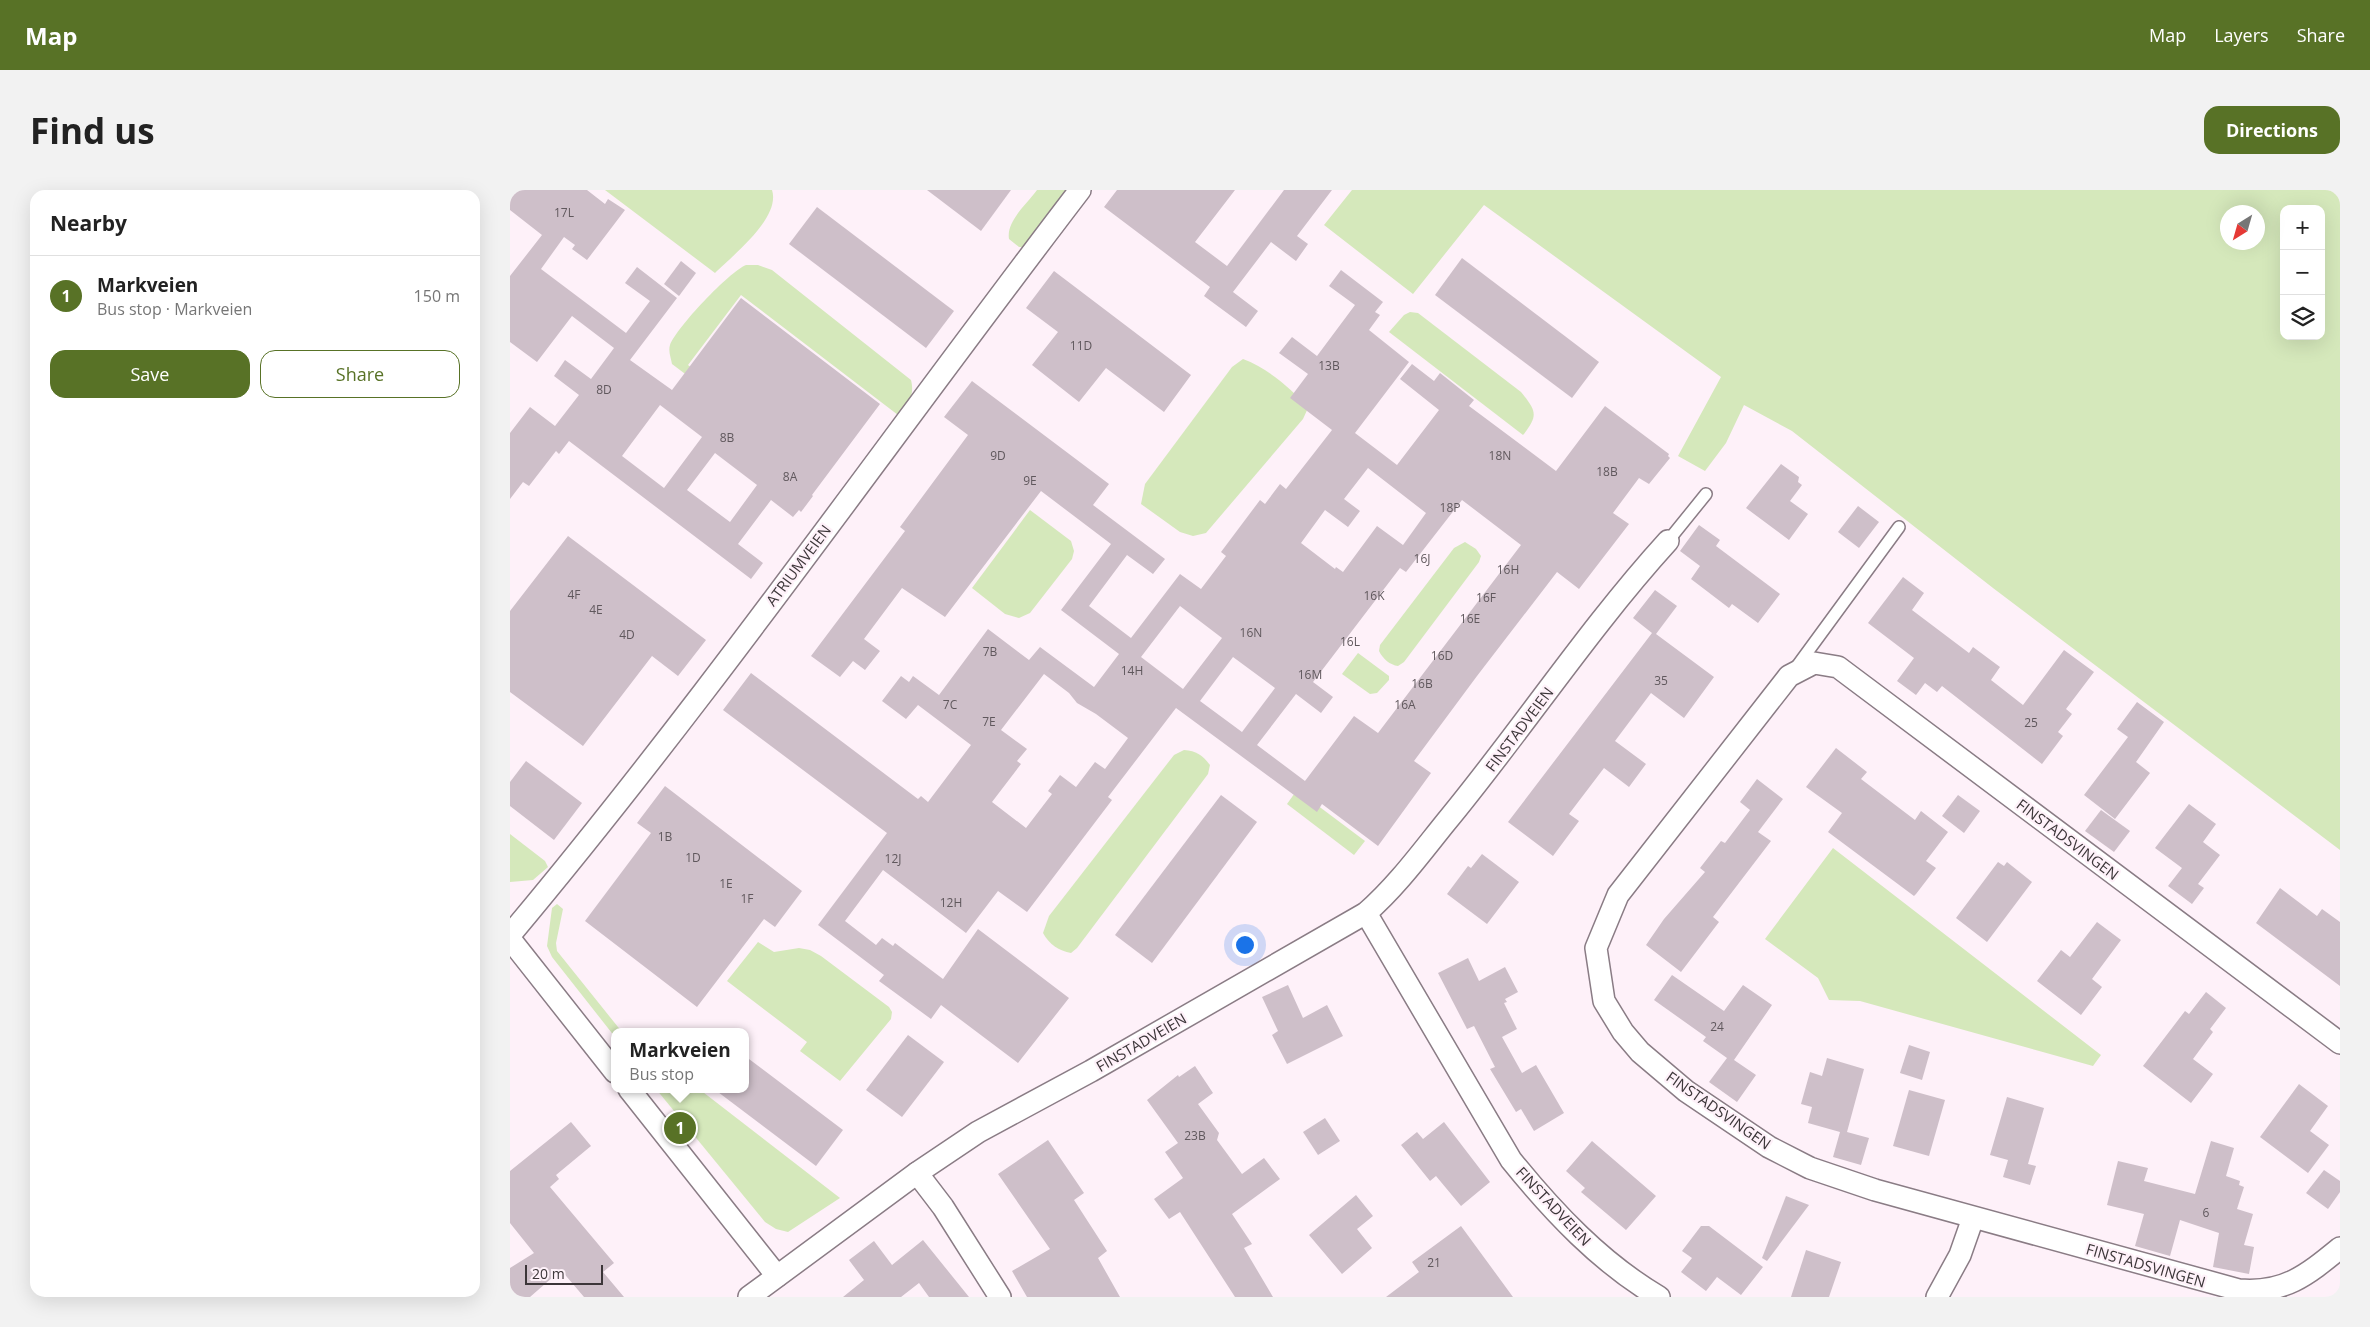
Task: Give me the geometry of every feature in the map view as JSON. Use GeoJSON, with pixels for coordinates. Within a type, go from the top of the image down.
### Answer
{"type":"FeatureCollection","features":[{"type":"Feature","properties":{"kind":"street","name":"ATRIUMVEIEN"},"geometry":{"type":"LineString","coordinates":[[510,935],[692,705],[1080,190]]}},
{"type":"Feature","properties":{"kind":"street","name":"FINSTADVEIEN"},"geometry":{"type":"LineString","coordinates":[[749,1297],[917,1173],[978,1132],[1091,1071],[1366,913],[1391,889],[1478,784],[1635,577],[1668,541]]}},
{"type":"Feature","properties":{"kind":"street","name":"FINSTADSVINGEN"},"geometry":{"type":"LineString","coordinates":[[2340,1043],[1838,667],[1814,663],[1789,676],[1618,896],[1596,948],[1604,1001],[1623,1032],[1640,1052],[1686,1091],[1769,1147],[1810,1168],[1875,1190],[1947,1208],[1973,1218],[2220,1286],[2250,1291],[2273,1289],[2299,1279],[2340,1248]]}},
{"type":"Feature","properties":{"kind":"street","name":"FINSTADVEIEN"},"geometry":{"type":"LineString","coordinates":[[1366,913],[1511,1160],[1537,1192],[1592,1247],[1625,1274],[1659,1297]]}},
{"type":"Feature","properties":{"kind":"street"},"geometry":{"type":"LineString","coordinates":[[510,939],[611,1067]]}},
{"type":"Feature","properties":{"kind":"street"},"geometry":{"type":"LineString","coordinates":[[632,1093],[778,1276]]}},
{"type":"Feature","properties":{"kind":"street"},"geometry":{"type":"LineString","coordinates":[[917,1173],[943,1207],[1000,1297]]}},
{"type":"Feature","properties":{"kind":"street"},"geometry":{"type":"LineString","coordinates":[[1937,1297],[1960,1255],[1973,1218]]}},
{"type":"Feature","properties":{"kind":"lane"},"geometry":{"type":"LineString","coordinates":[[1668,541],[1706,494]]}},
{"type":"Feature","properties":{"kind":"lane","name":"FINSTADSVINGEN"},"geometry":{"type":"LineString","coordinates":[[1789,676],[1899,527]]}},
{"type":"Feature","properties":{"kind":"green space"},"geometry":{"type":"Polygon","coordinates":[[[605,190],[772,190],[773,201],[763,224],[715,273],[605,190]]]}},
{"type":"Feature","properties":{"kind":"green space"},"geometry":{"type":"Polygon","coordinates":[[[1037,190],[1069,190],[1026,247],[1019,247],[1009,239],[1009,232],[1018,213],[1037,190]]]}},
{"type":"Feature","properties":{"kind":"green space"},"geometry":{"type":"Polygon","coordinates":[[[1352,190],[2340,190],[2340,850],[1993,588],[1792,431],[1744,405],[1726,443],[1705,471],[1678,456],[1721,377],[1484,205],[1413,294],[1324,225],[1352,190]]]}},
{"type":"Feature","properties":{"kind":"green space"},"geometry":{"type":"Polygon","coordinates":[[[746,265],[758,265],[772,270],[911,380],[911,395],[908,403],[898,415],[741,295],[688,365],[820,465],[815,472],[672,364],[669,352],[670,345],[682,326],[716,289],[746,265]]]}},
{"type":"Feature","properties":{"kind":"green space"},"geometry":{"type":"Polygon","coordinates":[[[1410,312],[1418,313],[1521,392],[1534,413],[1532,423],[1523,435],[1389,332],[1404,315],[1410,312]]]}},
{"type":"Feature","properties":{"kind":"green space"},"geometry":{"type":"Polygon","coordinates":[[[1243,359],[1278,379],[1308,408],[1303,419],[1206,533],[1193,536],[1180,532],[1141,504],[1145,484],[1232,367],[1243,359]]]}},
{"type":"Feature","properties":{"kind":"green space"},"geometry":{"type":"Polygon","coordinates":[[[1030,510],[1071,541],[1074,551],[1072,559],[1030,613],[1019,618],[1005,614],[972,588],[1030,510]]]}},
{"type":"Feature","properties":{"kind":"green space"},"geometry":{"type":"Polygon","coordinates":[[[1465,542],[1476,549],[1481,556],[1479,562],[1404,662],[1398,666],[1390,663],[1379,651],[1380,645],[1454,548],[1465,542]]]}},
{"type":"Feature","properties":{"kind":"green space"},"geometry":{"type":"Polygon","coordinates":[[[1358,653],[1389,676],[1389,680],[1377,693],[1370,694],[1342,674],[1358,653]]]}},
{"type":"Feature","properties":{"kind":"green space"},"geometry":{"type":"Polygon","coordinates":[[[1184,750],[1199,754],[1210,765],[1208,774],[1077,948],[1071,953],[1062,951],[1048,940],[1043,933],[1049,916],[1174,755],[1184,750]]]}},
{"type":"Feature","properties":{"kind":"green space"},"geometry":{"type":"Polygon","coordinates":[[[1297,790],[1365,841],[1354,855],[1287,804],[1297,790]]]}},
{"type":"Feature","properties":{"kind":"green space"},"geometry":{"type":"Polygon","coordinates":[[[510,834],[545,861],[548,867],[533,880],[510,882],[510,834]]]}},
{"type":"Feature","properties":{"kind":"green space"},"geometry":{"type":"Polygon","coordinates":[[[1833,848],[2101,1055],[2093,1066],[1860,1001],[1829,1000],[1818,978],[1765,939],[1833,848]]]}},
{"type":"Feature","properties":{"kind":"green space"},"geometry":{"type":"Polygon","coordinates":[[[557,904],[563,909],[556,943],[557,951],[619,1028],[611,1028],[611,1032],[552,957],[547,946],[552,908],[557,904]]]}},
{"type":"Feature","properties":{"kind":"green space"},"geometry":{"type":"Polygon","coordinates":[[[758,942],[774,952],[799,948],[810,950],[821,956],[889,1007],[892,1012],[891,1019],[840,1081],[800,1051],[807,1042],[727,981],[758,942]]]}},
{"type":"Feature","properties":{"kind":"green space"},"geometry":{"type":"Polygon","coordinates":[[[659,1093],[704,1093],[840,1198],[788,1232],[776,1229],[765,1222],[659,1093]]]}},
{"type":"Feature","properties":{"kind":"building"},"geometry":{"type":"Polygon","coordinates":[[[510,190],[587,190],[605,204],[608,199],[625,210],[587,260],[572,249],[575,245],[564,237],[541,269],[626,333],[650,301],[625,283],[637,267],[677,298],[630,360],[672,390],[741,298],[880,404],[801,512],[799,510],[793,517],[771,500],[738,544],[763,563],[751,579],[569,441],[559,454],[556,451],[529,486],[523,482],[510,499],[510,433],[530,407],[555,426],[579,395],[554,376],[565,360],[591,379],[614,348],[572,316],[537,362],[510,342],[510,276],[542,235],[510,210],[510,190]],[[660,405],[622,456],[664,488],[702,437],[660,405]],[[715,453],[687,490],[730,522],[757,485],[715,453]]]}},
{"type":"Feature","properties":{"kind":"building"},"geometry":{"type":"Polygon","coordinates":[[[927,190],[1011,190],[981,231],[927,190]]]}},
{"type":"Feature","properties":{"kind":"building"},"geometry":{"type":"Polygon","coordinates":[[[1117,190],[1235,190],[1195,242],[1227,266],[1284,190],[1332,190],[1297,236],[1308,244],[1296,261],[1271,242],[1233,292],[1258,311],[1246,327],[1204,296],[1210,287],[1104,207],[1117,190]]]}},
{"type":"Feature","properties":{"kind":"building"},"geometry":{"type":"Polygon","coordinates":[[[817,207],[954,311],[926,348],[789,244],[817,207]]]}},
{"type":"Feature","properties":{"kind":"building"},"geometry":{"type":"Polygon","coordinates":[[[1462,258],[1599,362],[1572,398],[1435,295],[1462,258]]]}},
{"type":"Feature","properties":{"kind":"building"},"geometry":{"type":"Polygon","coordinates":[[[681,261],[696,273],[679,296],[664,284],[681,261]]]}},
{"type":"Feature","properties":{"kind":"building"},"geometry":{"type":"Polygon","coordinates":[[[1341,270],[1383,302],[1375,312],[1380,315],[1369,330],[1409,362],[1355,433],[1397,465],[1439,410],[1400,379],[1412,364],[1434,381],[1440,373],[1474,400],[1469,406],[1556,471],[1605,406],[1669,454],[1670,458],[1649,484],[1639,478],[1613,513],[1629,524],[1579,589],[1557,572],[1477,676],[1414,761],[1431,773],[1378,846],[1322,804],[1317,812],[1176,708],[1108,797],[1112,800],[1027,912],[998,891],[966,933],[883,870],[845,921],[876,945],[882,938],[893,946],[895,943],[943,979],[978,929],[1069,998],[1018,1063],[941,1005],[931,1019],[879,981],[884,975],[818,925],[887,833],[723,710],[751,673],[918,799],[921,796],[928,802],[971,745],[918,705],[906,719],[882,701],[901,676],[909,682],[913,676],[939,695],[988,629],[1029,660],[1040,647],[1094,687],[1119,654],[1061,610],[1111,544],[1041,491],[945,617],[902,588],[864,639],[880,651],[865,670],[853,661],[840,677],[811,656],[905,531],[900,527],[968,435],[944,417],[972,381],[1109,484],[1093,505],[1165,559],[1153,574],[1127,555],[1089,606],[1131,638],[1180,574],[1201,589],[1226,556],[1221,552],[1260,500],[1265,504],[1280,484],[1286,489],[1332,430],[1290,398],[1308,374],[1279,353],[1292,337],[1317,356],[1355,305],[1329,286],[1341,270]],[[1368,468],[1344,499],[1360,511],[1348,527],[1325,510],[1301,543],[1335,569],[1336,567],[1343,572],[1377,526],[1403,545],[1426,513],[1368,468]],[[1462,500],[1406,572],[1400,568],[1313,682],[1333,697],[1321,713],[1296,694],[1257,745],[1305,781],[1354,716],[1378,733],[1521,545],[1462,500]],[[1180,606],[1141,657],[1183,689],[1222,638],[1180,606]],[[1233,657],[1200,701],[1242,732],[1275,688],[1233,657]],[[1044,674],[1001,730],[1027,749],[1017,761],[1021,764],[992,802],[1026,828],[1052,794],[1048,791],[1060,775],[1076,787],[1095,762],[1105,769],[1128,738],[1096,714],[1077,703],[1069,693],[1044,674]]]}},
{"type":"Feature","properties":{"kind":"building"},"geometry":{"type":"Polygon","coordinates":[[[1054,271],[1191,375],[1164,412],[1106,368],[1079,402],[1032,365],[1058,332],[1026,308],[1054,271]]]}},
{"type":"Feature","properties":{"kind":"building"},"geometry":{"type":"Polygon","coordinates":[[[1781,464],[1799,477],[1798,482],[1802,485],[1790,501],[1808,514],[1789,540],[1746,508],[1781,464]]]}},
{"type":"Feature","properties":{"kind":"building"},"geometry":{"type":"Polygon","coordinates":[[[1858,506],[1879,522],[1859,548],[1838,532],[1858,506]]]}},
{"type":"Feature","properties":{"kind":"building"},"geometry":{"type":"Polygon","coordinates":[[[1699,525],[1720,540],[1716,546],[1780,594],[1758,623],[1732,604],[1729,608],[1691,579],[1700,566],[1680,551],[1699,525]]]}},
{"type":"Feature","properties":{"kind":"building"},"geometry":{"type":"Polygon","coordinates":[[[568,536],[706,640],[678,676],[652,656],[583,746],[510,692],[510,611],[568,536]]]}},
{"type":"Feature","properties":{"kind":"building"},"geometry":{"type":"Polygon","coordinates":[[[1903,577],[1924,593],[1912,610],[1969,653],[1973,647],[2000,667],[1991,680],[2023,705],[2064,650],[2094,672],[2066,709],[2072,714],[2058,732],[2063,736],[2042,764],[1942,686],[1937,692],[1925,683],[1916,695],[1897,681],[1914,658],[1868,623],[1903,577]]]}},
{"type":"Feature","properties":{"kind":"building"},"geometry":{"type":"Polygon","coordinates":[[[1655,590],[1677,606],[1656,634],[1714,677],[1684,718],[1651,693],[1615,741],[1646,764],[1629,787],[1604,768],[1569,814],[1579,821],[1553,856],[1508,822],[1652,633],[1633,618],[1655,590]]]}},
{"type":"Feature","properties":{"kind":"building"},"geometry":{"type":"Polygon","coordinates":[[[2137,702],[2164,722],[2136,762],[2150,773],[2115,819],[2084,795],[2128,737],[2117,729],[2137,702]]]}},
{"type":"Feature","properties":{"kind":"building"},"geometry":{"type":"Polygon","coordinates":[[[1836,748],[1867,772],[1861,779],[1915,820],[1921,811],[1948,832],[1926,861],[1936,868],[1914,896],[1828,832],[1842,813],[1806,787],[1836,748]]]}},
{"type":"Feature","properties":{"kind":"building"},"geometry":{"type":"Polygon","coordinates":[[[526,761],[582,803],[554,840],[510,806],[510,782],[526,761]]]}},
{"type":"Feature","properties":{"kind":"building"},"geometry":{"type":"Polygon","coordinates":[[[1757,779],[1783,799],[1758,832],[1771,841],[1713,917],[1719,922],[1681,972],[1646,945],[1664,919],[1705,872],[1700,868],[1721,841],[1725,843],[1750,810],[1740,802],[1757,779]]]}},
{"type":"Feature","properties":{"kind":"building"},"geometry":{"type":"Polygon","coordinates":[[[665,786],[802,891],[775,927],[764,919],[697,1007],[585,921],[651,833],[637,823],[665,786]]]}},
{"type":"Feature","properties":{"kind":"building"},"geometry":{"type":"Polygon","coordinates":[[[1221,795],[1257,822],[1152,963],[1115,935],[1221,795]]]}},
{"type":"Feature","properties":{"kind":"building"},"geometry":{"type":"Polygon","coordinates":[[[1958,795],[1980,811],[1964,833],[1942,816],[1958,795]]]}},
{"type":"Feature","properties":{"kind":"building"},"geometry":{"type":"Polygon","coordinates":[[[2189,804],[2216,824],[2203,842],[2220,855],[2198,884],[2204,888],[2192,904],[2168,886],[2182,868],[2155,848],[2189,804]]]}},
{"type":"Feature","properties":{"kind":"building"},"geometry":{"type":"Polygon","coordinates":[[[2101,810],[2130,831],[2114,852],[2085,831],[2101,810]]]}},
{"type":"Feature","properties":{"kind":"building"},"geometry":{"type":"Polygon","coordinates":[[[1482,854],[1519,882],[1487,924],[1447,894],[1468,866],[1471,868],[1482,854]]]}},
{"type":"Feature","properties":{"kind":"building"},"geometry":{"type":"Polygon","coordinates":[[[1998,862],[2004,866],[2007,862],[2032,882],[1987,942],[1956,918],[1998,862]]]}},
{"type":"Feature","properties":{"kind":"building"},"geometry":{"type":"Polygon","coordinates":[[[2280,888],[2317,916],[2322,909],[2340,922],[2340,986],[2256,923],[2280,888]]]}},
{"type":"Feature","properties":{"kind":"building"},"geometry":{"type":"Polygon","coordinates":[[[2097,922],[2121,940],[2092,979],[2102,987],[2081,1015],[2037,981],[2061,950],[2070,957],[2097,922]]]}},
{"type":"Feature","properties":{"kind":"building"},"geometry":{"type":"Polygon","coordinates":[[[1468,958],[1479,981],[1505,967],[1518,992],[1505,999],[1507,1002],[1504,1003],[1517,1029],[1502,1037],[1522,1073],[1536,1065],[1564,1113],[1534,1131],[1521,1109],[1516,1112],[1490,1069],[1495,1067],[1474,1026],[1467,1029],[1438,973],[1468,958]]]}},
{"type":"Feature","properties":{"kind":"building"},"geometry":{"type":"Polygon","coordinates":[[[1672,975],[1724,1011],[1743,985],[1772,1005],[1734,1060],[1756,1075],[1737,1102],[1709,1082],[1727,1058],[1703,1041],[1706,1037],[1654,1000],[1672,975]]]}},
{"type":"Feature","properties":{"kind":"building"},"geometry":{"type":"Polygon","coordinates":[[[1288,985],[1303,1018],[1327,1005],[1343,1036],[1287,1064],[1272,1035],[1278,1031],[1262,997],[1288,985]]]}},
{"type":"Feature","properties":{"kind":"building"},"geometry":{"type":"Polygon","coordinates":[[[2206,992],[2226,1008],[2210,1029],[2213,1032],[2193,1059],[2213,1074],[2191,1103],[2143,1066],[2185,1011],[2189,1014],[2206,992]]]}},
{"type":"Feature","properties":{"kind":"building"},"geometry":{"type":"Polygon","coordinates":[[[908,1035],[944,1062],[902,1117],[866,1090],[908,1035]]]}},
{"type":"Feature","properties":{"kind":"building"},"geometry":{"type":"Polygon","coordinates":[[[1909,1045],[1930,1052],[1922,1080],[1900,1073],[1909,1045]]]}},
{"type":"Feature","properties":{"kind":"building"},"geometry":{"type":"Polygon","coordinates":[[[1827,1058],[1864,1069],[1847,1132],[1869,1138],[1861,1165],[1833,1157],[1840,1132],[1808,1123],[1812,1107],[1801,1104],[1810,1072],[1822,1076],[1827,1058]]]}},
{"type":"Feature","properties":{"kind":"building"},"geometry":{"type":"Polygon","coordinates":[[[749,1059],[843,1130],[816,1166],[719,1093],[749,1093],[749,1059]]]}},
{"type":"Feature","properties":{"kind":"building"},"geometry":{"type":"Polygon","coordinates":[[[1195,1066],[1213,1093],[1198,1104],[1219,1133],[1217,1140],[1242,1174],[1264,1158],[1280,1179],[1232,1214],[1252,1244],[1244,1248],[1273,1297],[1235,1297],[1180,1212],[1169,1219],[1154,1199],[1183,1178],[1165,1152],[1178,1143],[1147,1100],[1178,1075],[1179,1077],[1195,1066]]]}},
{"type":"Feature","properties":{"kind":"building"},"geometry":{"type":"Polygon","coordinates":[[[2299,1084],[2328,1106],[2310,1131],[2329,1145],[2308,1173],[2260,1137],[2299,1084]]]}},
{"type":"Feature","properties":{"kind":"building"},"geometry":{"type":"Polygon","coordinates":[[[1909,1090],[1945,1100],[1929,1156],[1893,1146],[1909,1090]]]}},
{"type":"Feature","properties":{"kind":"building"},"geometry":{"type":"Polygon","coordinates":[[[2007,1097],[2044,1108],[2028,1164],[2036,1166],[2030,1185],[2003,1177],[2008,1160],[1990,1155],[2007,1097]]]}},
{"type":"Feature","properties":{"kind":"building"},"geometry":{"type":"Polygon","coordinates":[[[1325,1118],[1340,1141],[1318,1155],[1303,1132],[1325,1118]]]}},
{"type":"Feature","properties":{"kind":"building"},"geometry":{"type":"Polygon","coordinates":[[[571,1122],[591,1146],[556,1175],[559,1179],[550,1187],[614,1263],[603,1272],[624,1297],[584,1297],[561,1270],[530,1297],[510,1297],[510,1268],[534,1253],[510,1223],[510,1171],[571,1122]]]}},
{"type":"Feature","properties":{"kind":"building"},"geometry":{"type":"Polygon","coordinates":[[[1444,1122],[1490,1182],[1461,1206],[1436,1176],[1430,1181],[1401,1145],[1417,1132],[1423,1139],[1444,1122]]]}},
{"type":"Feature","properties":{"kind":"building"},"geometry":{"type":"Polygon","coordinates":[[[1048,1140],[1084,1193],[1074,1200],[1107,1251],[1098,1258],[1120,1297],[1027,1297],[1012,1271],[1050,1249],[998,1174],[1048,1140]]]}},
{"type":"Feature","properties":{"kind":"building"},"geometry":{"type":"Polygon","coordinates":[[[1592,1141],[1656,1196],[1626,1230],[1581,1192],[1585,1188],[1566,1171],[1592,1141]]]}},
{"type":"Feature","properties":{"kind":"building"},"geometry":{"type":"Polygon","coordinates":[[[2211,1141],[2234,1148],[2226,1176],[2240,1181],[2239,1185],[2244,1187],[2237,1209],[2253,1214],[2244,1245],[2254,1247],[2249,1274],[2213,1267],[2219,1233],[2180,1220],[2170,1256],[2135,1246],[2144,1214],[2107,1205],[2118,1161],[2148,1168],[2144,1181],[2195,1194],[2211,1141]]]}},
{"type":"Feature","properties":{"kind":"building"},"geometry":{"type":"Polygon","coordinates":[[[2324,1170],[2340,1181],[2340,1192],[2328,1209],[2306,1193],[2324,1170]]]}},
{"type":"Feature","properties":{"kind":"building"},"geometry":{"type":"Polygon","coordinates":[[[1356,1195],[1373,1216],[1357,1229],[1372,1248],[1342,1274],[1309,1235],[1356,1195]]]}},
{"type":"Feature","properties":{"kind":"building"},"geometry":{"type":"Polygon","coordinates":[[[1786,1196],[1809,1205],[1767,1261],[1762,1258],[1786,1196]]]}},
{"type":"Feature","properties":{"kind":"building"},"geometry":{"type":"Polygon","coordinates":[[[1461,1226],[1513,1297],[1386,1297],[1419,1272],[1412,1262],[1461,1226]]]}},
{"type":"Feature","properties":{"kind":"building"},"geometry":{"type":"Polygon","coordinates":[[[1701,1226],[1709,1226],[1763,1267],[1741,1295],[1717,1277],[1706,1291],[1681,1272],[1692,1258],[1682,1251],[1701,1226]]]}},
{"type":"Feature","properties":{"kind":"building"},"geometry":{"type":"Polygon","coordinates":[[[923,1240],[969,1297],[929,1297],[919,1283],[901,1297],[843,1297],[864,1280],[849,1260],[874,1241],[892,1265],[923,1240]]]}},
{"type":"Feature","properties":{"kind":"building"},"geometry":{"type":"Polygon","coordinates":[[[1806,1250],[1841,1262],[1829,1297],[1791,1297],[1806,1250]]]}},
{"type":"Feature","properties":{"kind":"place","name":"Markveien"},"geometry":{"type":"Point","coordinates":[680,1128]}}]}
